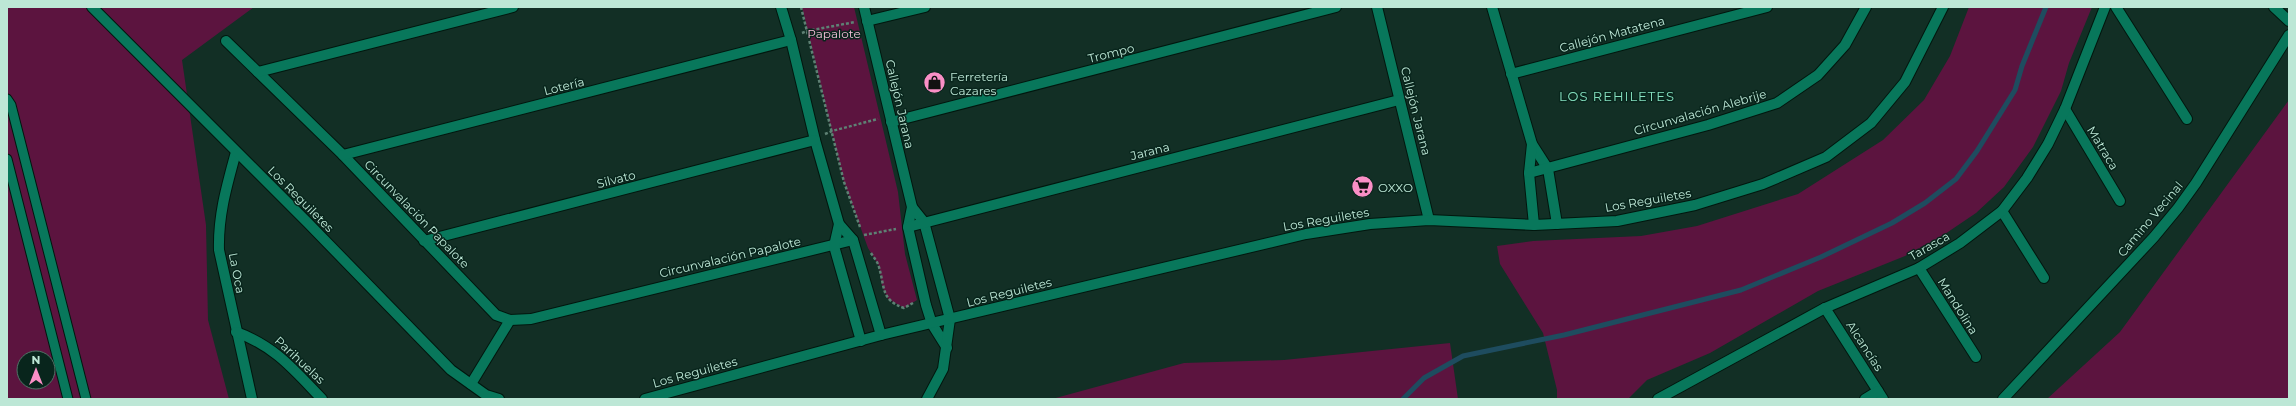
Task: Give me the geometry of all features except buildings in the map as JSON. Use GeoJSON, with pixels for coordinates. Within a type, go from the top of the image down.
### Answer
{"type":"FeatureCollection","features":[{"type":"Feature","properties":{"kind":"street","name":"Los Reguiletes"},"geometry":{"type":"LineString","coordinates":[[92,7],[451,370],[486,395],[499,399]]}},
{"type":"Feature","properties":{"kind":"street"},"geometry":{"type":"LineString","coordinates":[[258,72],[514,7]]}},
{"type":"Feature","properties":{"kind":"street"},"geometry":{"type":"LineString","coordinates":[[781,7],[791,40],[814,140],[839,224],[852,240],[880,335]]}},
{"type":"Feature","properties":{"kind":"street","name":"Callejón Jarana"},"geometry":{"type":"LineString","coordinates":[[864,7],[912,207],[924,222],[950,319]]}},
{"type":"Feature","properties":{"kind":"street"},"geometry":{"type":"LineString","coordinates":[[867,22],[925,7]]}},
{"type":"Feature","properties":{"kind":"street","name":"Trompo"},"geometry":{"type":"LineString","coordinates":[[891,122],[1336,7]]}},
{"type":"Feature","properties":{"kind":"street","name":"Callejón Jarana"},"geometry":{"type":"LineString","coordinates":[[1377,7],[1429,220]]}},
{"type":"Feature","properties":{"kind":"street"},"geometry":{"type":"LineString","coordinates":[[1492,7],[1532,144],[1548,169],[1558,224]]}},
{"type":"Feature","properties":{"kind":"street","name":"Callejón Matatena"},"geometry":{"type":"LineString","coordinates":[[1511,74],[1766,7]]}},
{"type":"Feature","properties":{"kind":"street","name":"Circunvalación Alebrije"},"geometry":{"type":"LineString","coordinates":[[1529,173],[1708,125],[1777,103],[1818,75],[1845,45],[1866,7]]}},
{"type":"Feature","properties":{"kind":"street","name":"Los Reguiletes"},"geometry":{"type":"LineString","coordinates":[[646,399],[880,335],[932,324],[1306,234],[1370,224],[1429,220],[1534,225],[1617,221],[1695,205],[1763,184],[1826,157],[1871,123],[1905,82],[1943,7]]}},
{"type":"Feature","properties":{"kind":"street","name":"Tarasca"},"geometry":{"type":"LineString","coordinates":[[1658,399],[1825,308],[1919,268],[1960,243],[2002,211],[2027,178],[2048,144],[2065,109],[2105,7]]}},
{"type":"Feature","properties":{"kind":"street"},"geometry":{"type":"LineString","coordinates":[[2116,7],[2187,119]]}},
{"type":"Feature","properties":{"kind":"street"},"geometry":{"type":"LineString","coordinates":[[2274,7],[2289,21]]}},
{"type":"Feature","properties":{"kind":"street","name":"Camino Vecinal"},"geometry":{"type":"LineString","coordinates":[[2003,399],[2154,237],[2178,208],[2196,183],[2289,34]]}},
{"type":"Feature","properties":{"kind":"street","name":"Lotería"},"geometry":{"type":"LineString","coordinates":[[343,155],[791,40]]}},
{"type":"Feature","properties":{"kind":"street","name":"Circunvalación Papalote"},"geometry":{"type":"LineString","coordinates":[[226,41],[343,155],[496,315],[510,320],[531,319],[834,246],[852,240]]}},
{"type":"Feature","properties":{"kind":"street","name":"Jarana"},"geometry":{"type":"LineString","coordinates":[[908,227],[1400,100]]}},
{"type":"Feature","properties":{"kind":"street","name":"Matraca"},"geometry":{"type":"LineString","coordinates":[[2065,109],[2120,201]]}},
{"type":"Feature","properties":{"kind":"street","name":"Silvato"},"geometry":{"type":"LineString","coordinates":[[424,241],[814,140]]}},
{"type":"Feature","properties":{"kind":"street"},"geometry":{"type":"LineString","coordinates":[[1532,144],[1529,173],[1534,225]]}},
{"type":"Feature","properties":{"kind":"street","name":"La Oca"},"geometry":{"type":"LineString","coordinates":[[236,152],[223,201],[219,226],[222,265],[252,399]]}},
{"type":"Feature","properties":{"kind":"street","name":"Callejón Jarana"},"geometry":{"type":"LineString","coordinates":[[912,207],[908,227],[932,324]]}},
{"type":"Feature","properties":{"kind":"street"},"geometry":{"type":"LineString","coordinates":[[2002,211],[2044,278]]}},
{"type":"Feature","properties":{"kind":"street"},"geometry":{"type":"LineString","coordinates":[[839,224],[834,246],[861,341]]}},
{"type":"Feature","properties":{"kind":"street","name":"Mandolina"},"geometry":{"type":"LineString","coordinates":[[1919,268],[1976,357]]}},
{"type":"Feature","properties":{"kind":"street","name":"Alcancías"},"geometry":{"type":"LineString","coordinates":[[1825,308],[1881,395]]}},
{"type":"Feature","properties":{"kind":"street"},"geometry":{"type":"LineString","coordinates":[[927,399],[943,369],[950,319]]}},
{"type":"Feature","properties":{"kind":"street"},"geometry":{"type":"LineString","coordinates":[[470,384],[510,320]]}},
{"type":"Feature","properties":{"kind":"street"},"geometry":{"type":"LineString","coordinates":[[932,324],[947,348]]}},
{"type":"Feature","properties":{"kind":"street","name":"Parihuelas"},"geometry":{"type":"LineString","coordinates":[[236,332],[256,339],[268,347],[322,399]]}},
{"type":"Feature","properties":{"kind":"street"},"geometry":{"type":"LineString","coordinates":[[1865,399],[1881,395]]}},
{"type":"Feature","properties":{"kind":"lane"},"geometry":{"type":"LineString","coordinates":[[7,99],[11,105],[86,399]]}},
{"type":"Feature","properties":{"kind":"lane"},"geometry":{"type":"LineString","coordinates":[[7,159],[68,399]]}},
{"type":"Feature","properties":{"kind":"path"},"geometry":{"type":"LineString","coordinates":[[801,7],[844,182],[866,242]]}},
{"type":"Feature","properties":{"kind":"path"},"geometry":{"type":"LineString","coordinates":[[854,14],[858,29]]}},
{"type":"Feature","properties":{"kind":"path"},"geometry":{"type":"LineString","coordinates":[[791,40],[807,31],[856,22],[867,22]]}},
{"type":"Feature","properties":{"kind":"path"},"geometry":{"type":"LineString","coordinates":[[814,140],[832,130],[880,119],[879,111]]}},
{"type":"Feature","properties":{"kind":"path"},"geometry":{"type":"LineString","coordinates":[[852,240],[863,235],[908,227]]}},
{"type":"Feature","properties":{"kind":"path"},"geometry":{"type":"LineString","coordinates":[[868,248],[879,266],[882,286],[888,299],[895,305],[904,308],[917,300]]}},
{"type":"Feature","properties":{"kind":"green space"},"geometry":{"type":"Polygon","coordinates":[[[7,7],[254,7],[182,60],[206,225],[208,320],[229,399],[7,399],[7,7]]]}},
{"type":"Feature","properties":{"kind":"green space","name":"Papalote"},"geometry":{"type":"Polygon","coordinates":[[[802,7],[854,7],[898,192],[905,254],[917,300],[904,308],[888,299],[882,286],[879,266],[868,248],[844,182],[802,7]]]}},
{"type":"Feature","properties":{"kind":"green space"},"geometry":{"type":"Polygon","coordinates":[[[1969,7],[2092,7],[2069,63],[2061,91],[2033,147],[2004,187],[1976,213],[1942,236],[1905,256],[1818,291],[1710,353],[1647,380],[1628,399],[1557,399],[1557,390],[1543,333],[1500,264],[1497,246],[1533,241],[1641,236],[1697,226],[1798,194],[1883,140],[1924,100],[1950,56],[1969,7]]]}},
{"type":"Feature","properties":{"kind":"green space"},"geometry":{"type":"Polygon","coordinates":[[[2289,100],[2289,399],[2047,399],[2120,332],[2289,100]]]}},
{"type":"Feature","properties":{"kind":"green space"},"geometry":{"type":"Polygon","coordinates":[[[1450,343],[1458,399],[1052,399],[1184,363],[1284,360],[1450,343]]]}},
{"type":"Feature","properties":{"kind":"waterway"},"geometry":{"type":"LineString","coordinates":[[1403,399],[1424,378],[1463,356],[1564,335],[1741,290],[1821,257],[1892,223],[1925,203],[1956,179],[1977,151],[2015,90],[2022,66],[2046,7]]}},
{"type":"Feature","properties":{"kind":"place","name":"Ferretería Cazares"},"geometry":{"type":"Point","coordinates":[934,83]}},
{"type":"Feature","properties":{"kind":"place","name":"OXXO"},"geometry":{"type":"Point","coordinates":[1362,187]}},
{"type":"Feature","properties":{"kind":"district","name":"LOS REHILETES"},"geometry":{"type":"Point","coordinates":[1617,96]}}]}
